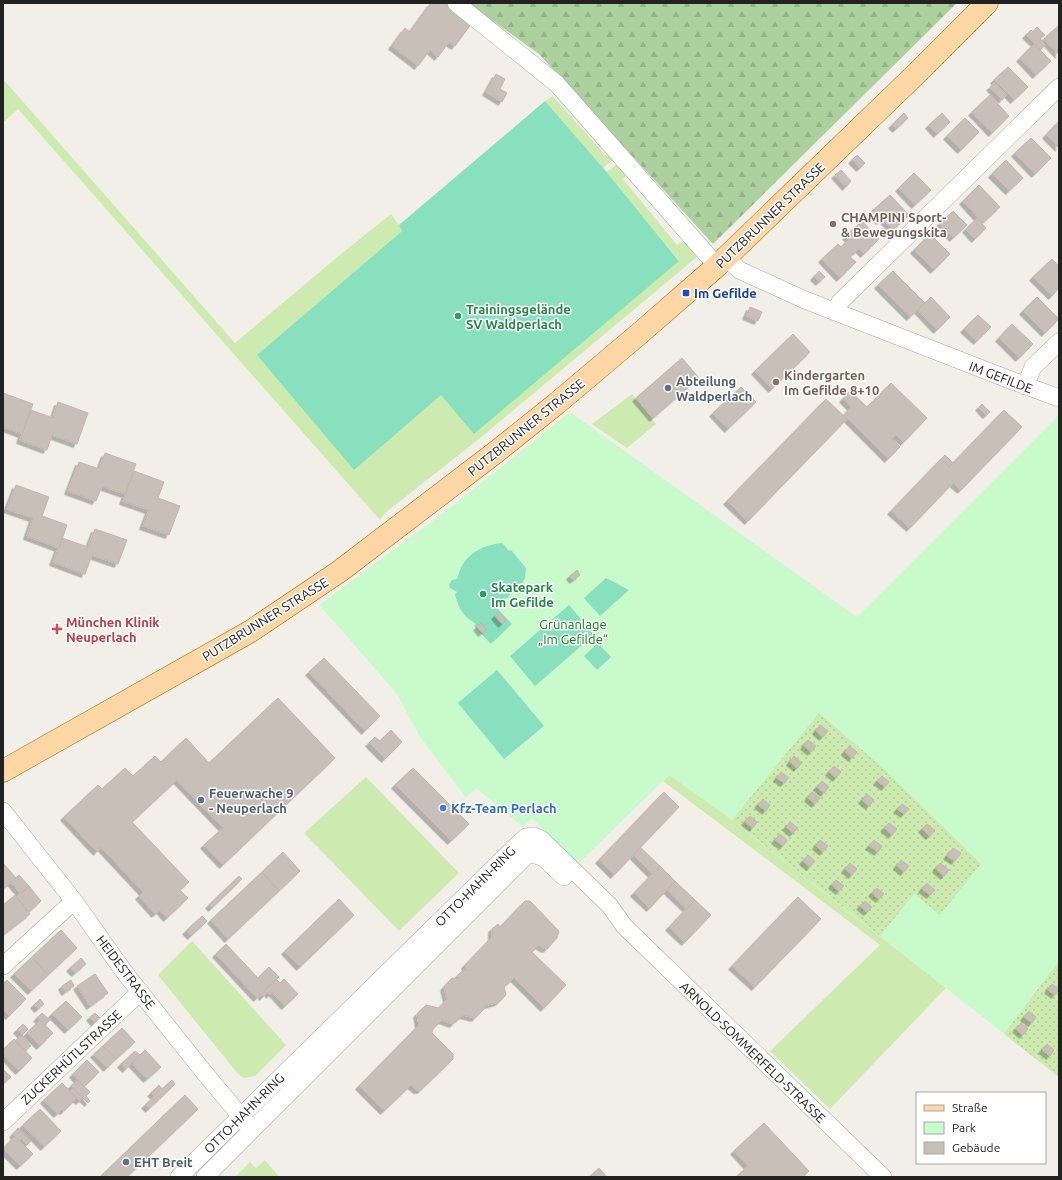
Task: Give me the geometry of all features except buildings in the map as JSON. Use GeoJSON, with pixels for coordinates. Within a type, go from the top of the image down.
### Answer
{"type":"FeatureCollection","features":[{"type":"Feature","properties":{"kind":"main road","name":"PUTZBRUNNER STRASSE"},"geometry":{"type":"LineString","coordinates":[[3,771],[251,631],[340,571],[496,452],[645,329],[722,261],[987,3]]}},
{"type":"Feature","properties":{"kind":"street","name":"IM GEFILDE"},"geometry":{"type":"LineString","coordinates":[[456,3],[557,84],[722,261],[739,270],[835,312],[1059,398]]}},
{"type":"Feature","properties":{"kind":"street"},"geometry":{"type":"LineString","coordinates":[[835,312],[840,302],[1059,87]]}},
{"type":"Feature","properties":{"kind":"street"},"geometry":{"type":"LineString","coordinates":[[1025,386],[1034,367],[1059,342]]}},
{"type":"Feature","properties":{"kind":"street","name":"HEIDESTRASSE"},"geometry":{"type":"LineString","coordinates":[[3,811],[74,901],[140,992],[203,1071],[253,1129]]}},
{"type":"Feature","properties":{"kind":"street","name":"ARNOLD-SOMMERFELD-STRASSE"},"geometry":{"type":"LineString","coordinates":[[522,849],[544,858],[602,914],[624,926],[883,1177]]}},
{"type":"Feature","properties":{"kind":"street","name":"OTTO-HAHN-RING"},"geometry":{"type":"LineString","coordinates":[[179,1177],[241,1116],[522,849]]}},
{"type":"Feature","properties":{"kind":"street","name":"OTTO-HAHN-RING"},"geometry":{"type":"LineString","coordinates":[[205,1177],[522,849]]}},
{"type":"Feature","properties":{"kind":"street"},"geometry":{"type":"LineString","coordinates":[[3,966],[74,901]]}},
{"type":"Feature","properties":{"kind":"street","name":"ZUCKERHÜTLSTRASSE"},"geometry":{"type":"LineString","coordinates":[[3,1122],[140,992]]}},
{"type":"Feature","properties":{"kind":"green space"},"geometry":{"type":"Polygon","coordinates":[[[468,3],[957,3],[713,244],[539,54],[468,3]]]}},
{"type":"Feature","properties":{"kind":"green space"},"geometry":{"type":"Polygon","coordinates":[[[3,79],[235,343],[391,214],[402,231],[257,355],[441,395],[679,260],[606,172],[620,162],[629,173],[623,179],[677,245],[684,240],[697,257],[479,439],[385,513],[380,520],[18,109],[3,123],[3,79]]]}},
{"type":"Feature","properties":{"kind":"green space"},"geometry":{"type":"Polygon","coordinates":[[[553,96],[606,156],[611,151],[616,157],[603,168],[545,101],[553,96]]]}},
{"type":"Feature","properties":{"kind":"green space","name":"Trainingsgelände SV Waldperlach"},"geometry":{"type":"Polygon","coordinates":[[[545,101],[604,169],[679,261],[474,434],[441,395],[354,470],[257,355],[402,231],[399,225],[545,101]]]}},
{"type":"Feature","properties":{"kind":"green space"},"geometry":{"type":"Polygon","coordinates":[[[632,394],[656,424],[627,448],[592,424],[632,394]]]}},
{"type":"Feature","properties":{"kind":"green space","name":"Grünanlage „Im Gefilde“"},"geometry":{"type":"Polygon","coordinates":[[[570,412],[857,617],[1059,415],[1059,1077],[732,820],[669,775],[578,864],[532,818],[523,827],[476,788],[466,798],[420,737],[397,694],[319,605],[446,511],[570,412]]]}},
{"type":"Feature","properties":{"kind":"green space","name":"Skatepark Im Gefilde"},"geometry":{"type":"Polygon","coordinates":[[[502,543],[509,551],[511,550],[526,568],[525,578],[521,586],[513,590],[508,598],[498,601],[494,605],[512,624],[491,644],[474,626],[476,624],[462,612],[455,595],[457,592],[450,588],[449,585],[452,580],[457,579],[460,569],[470,555],[485,547],[502,543]]]}},
{"type":"Feature","properties":{"kind":"green space"},"geometry":{"type":"Polygon","coordinates":[[[606,578],[629,590],[600,616],[584,598],[606,578]]]}},
{"type":"Feature","properties":{"kind":"green space"},"geometry":{"type":"Polygon","coordinates":[[[569,605],[594,635],[535,686],[510,656],[569,605]]]}},
{"type":"Feature","properties":{"kind":"green space"},"geometry":{"type":"Polygon","coordinates":[[[598,643],[611,657],[597,670],[584,656],[598,643]]]}},
{"type":"Feature","properties":{"kind":"green space"},"geometry":{"type":"Polygon","coordinates":[[[497,670],[544,726],[504,759],[458,703],[497,670]]]}},
{"type":"Feature","properties":{"kind":"green space"},"geometry":{"type":"Polygon","coordinates":[[[819,713],[882,767],[981,864],[940,915],[914,894],[880,936],[732,820],[819,713]]]}},
{"type":"Feature","properties":{"kind":"green space"},"geometry":{"type":"Polygon","coordinates":[[[707,747],[733,821],[946,988],[830,1109],[770,1051],[880,945],[663,781],[707,747]]]}},
{"type":"Feature","properties":{"kind":"green space"},"geometry":{"type":"Polygon","coordinates":[[[366,777],[459,873],[399,931],[304,833],[366,777]]]}},
{"type":"Feature","properties":{"kind":"green space"},"geometry":{"type":"Polygon","coordinates":[[[192,941],[286,1045],[255,1076],[244,1078],[238,1074],[158,975],[192,941]]]}},
{"type":"Feature","properties":{"kind":"green space"},"geometry":{"type":"Polygon","coordinates":[[[1059,961],[1059,1077],[1004,1034],[1059,961]]]}},
{"type":"Feature","properties":{"kind":"green space"},"geometry":{"type":"Polygon","coordinates":[[[265,1160],[279,1177],[235,1177],[250,1162],[256,1168],[265,1160]]]}},
{"type":"Feature","properties":{"kind":"place","name":"CHAMPINI Sport- & Bewegungskita"},"geometry":{"type":"Point","coordinates":[833,224]}},
{"type":"Feature","properties":{"kind":"place","name":"Im Gefilde"},"geometry":{"type":"Point","coordinates":[686,293]}},
{"type":"Feature","properties":{"kind":"place","name":"Trainingsgelände SV Waldperlach"},"geometry":{"type":"Point","coordinates":[458,316]}},
{"type":"Feature","properties":{"kind":"place","name":"Kindergarten Im Gefilde 8+10"},"geometry":{"type":"Point","coordinates":[776,382]}},
{"type":"Feature","properties":{"kind":"place","name":"Abteilung Waldperlach"},"geometry":{"type":"Point","coordinates":[668,388]}},
{"type":"Feature","properties":{"kind":"place","name":"Skatepark Im Gefilde"},"geometry":{"type":"Point","coordinates":[483,594]}},
{"type":"Feature","properties":{"kind":"place","name":"München Klinik Neuperlach"},"geometry":{"type":"Point","coordinates":[57,629]}},
{"type":"Feature","properties":{"kind":"place","name":"Feuerwache 9 - Neuperlach"},"geometry":{"type":"Point","coordinates":[201,800]}},
{"type":"Feature","properties":{"kind":"place","name":"Kfz-Team Perlach"},"geometry":{"type":"Point","coordinates":[443,808]}},
{"type":"Feature","properties":{"kind":"place","name":"EHT Breit"},"geometry":{"type":"Point","coordinates":[126,1162]}}]}
